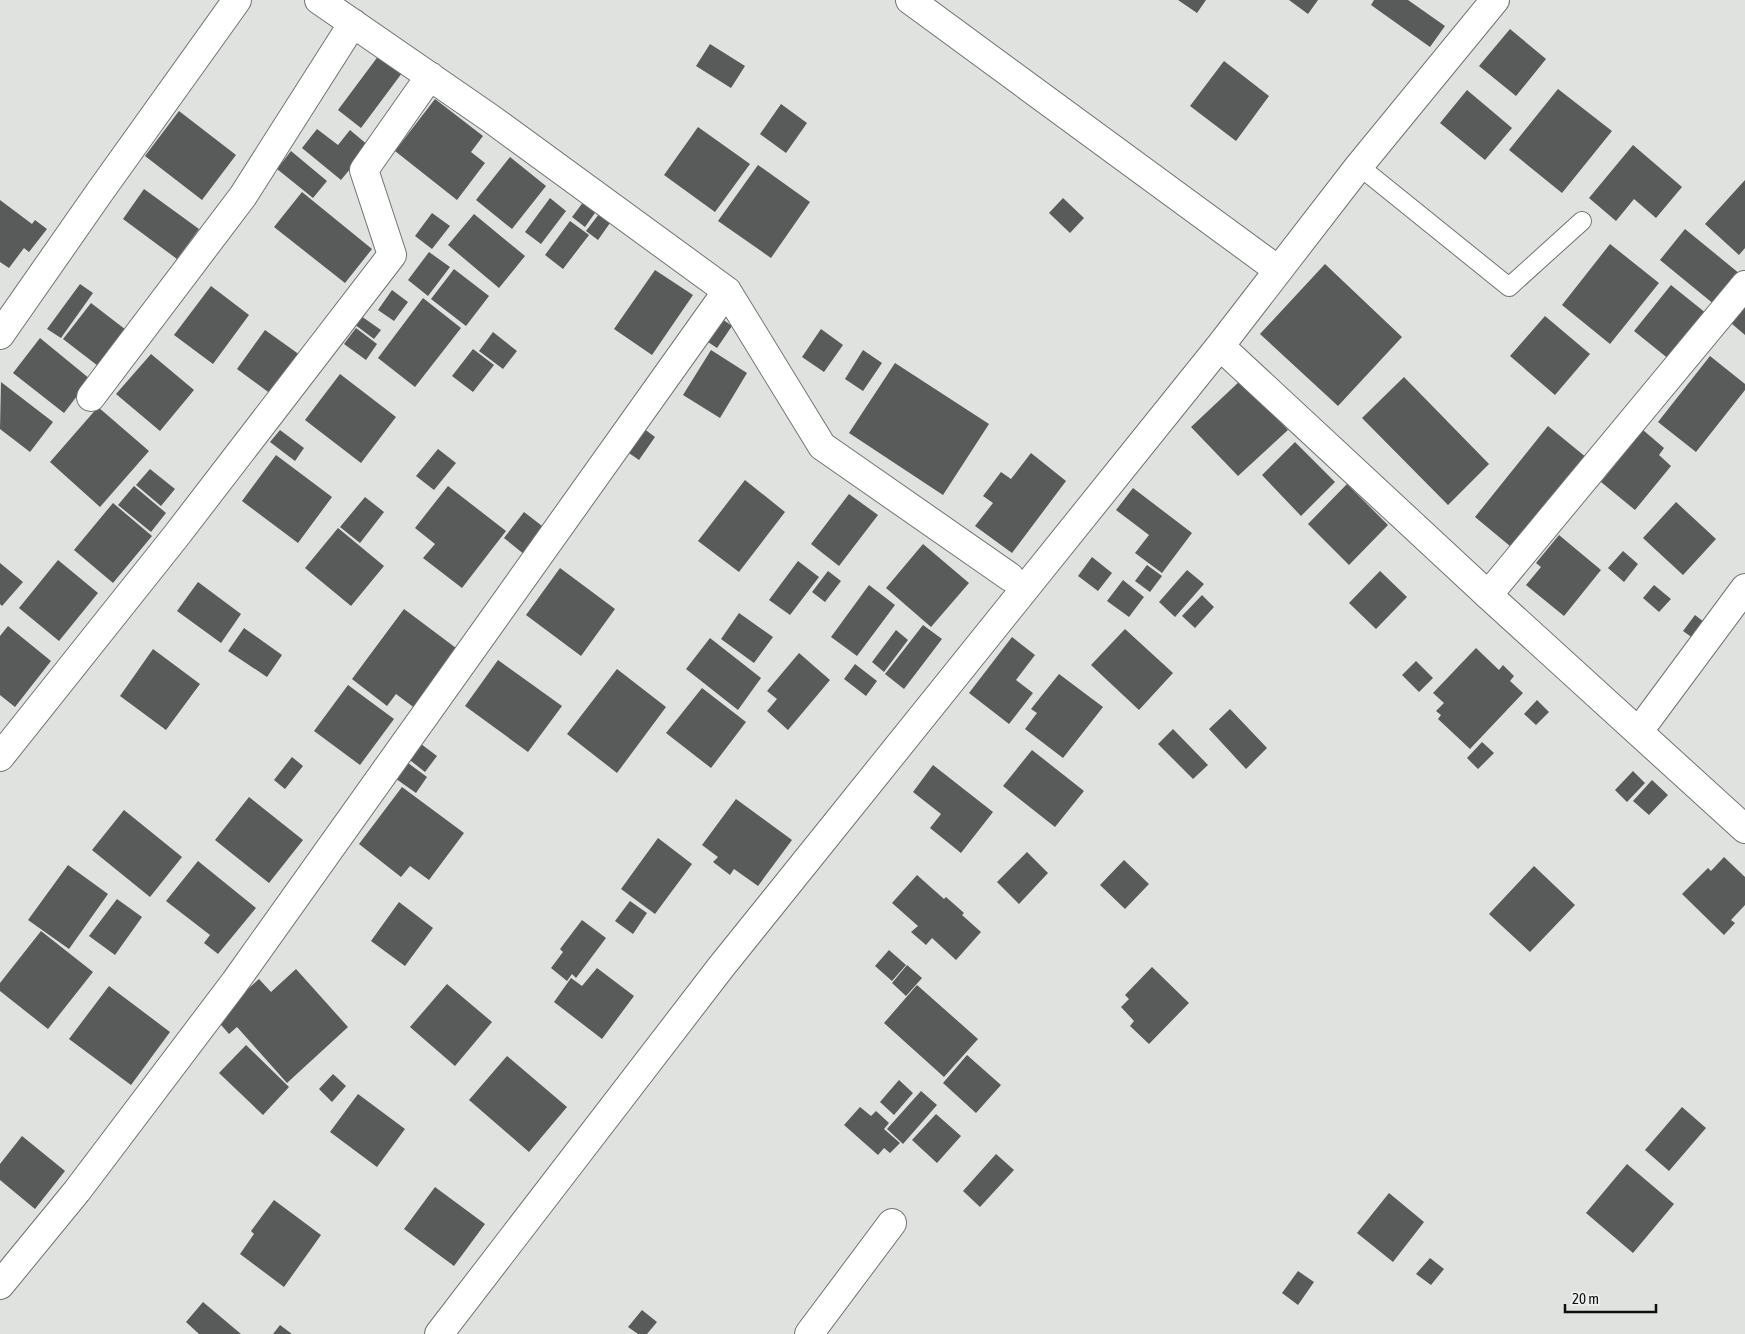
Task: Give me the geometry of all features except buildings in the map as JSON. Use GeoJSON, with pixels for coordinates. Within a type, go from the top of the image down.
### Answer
{"type":"FeatureCollection","features":[{"type":"Feature","properties":{"kind":"street"},"geometry":{"type":"LineString","coordinates":[[0,335],[237,0]]}},
{"type":"Feature","properties":{"kind":"street"},"geometry":{"type":"LineString","coordinates":[[319,0],[490,118],[727,291],[822,446],[1010,577]]}},
{"type":"Feature","properties":{"kind":"street"},"geometry":{"type":"LineString","coordinates":[[910,0],[1278,270]]}},
{"type":"Feature","properties":{"kind":"street"},"geometry":{"type":"LineString","coordinates":[[439,1334],[727,960],[1220,346],[1359,166],[1495,0]]}},
{"type":"Feature","properties":{"kind":"street"},"geometry":{"type":"LineString","coordinates":[[91,397],[243,196],[353,23]]}},
{"type":"Feature","properties":{"kind":"street"},"geometry":{"type":"LineString","coordinates":[[0,756],[176,536],[392,255],[364,170],[430,76]]}},
{"type":"Feature","properties":{"kind":"street"},"geometry":{"type":"LineString","coordinates":[[1488,595],[1745,285]]}},
{"type":"Feature","properties":{"kind":"street"},"geometry":{"type":"LineString","coordinates":[[0,1285],[77,1191],[235,982],[727,291]]}},
{"type":"Feature","properties":{"kind":"street"},"geometry":{"type":"LineString","coordinates":[[1220,346],[1488,595],[1745,829]]}},
{"type":"Feature","properties":{"kind":"street"},"geometry":{"type":"LineString","coordinates":[[1639,731],[1745,588]]}},
{"type":"Feature","properties":{"kind":"street"},"geometry":{"type":"LineString","coordinates":[[809,1334],[892,1223]]}},
{"type":"Feature","properties":{"kind":"lane"},"geometry":{"type":"LineString","coordinates":[[1359,166],[1509,287],[1582,220]]}}]}
